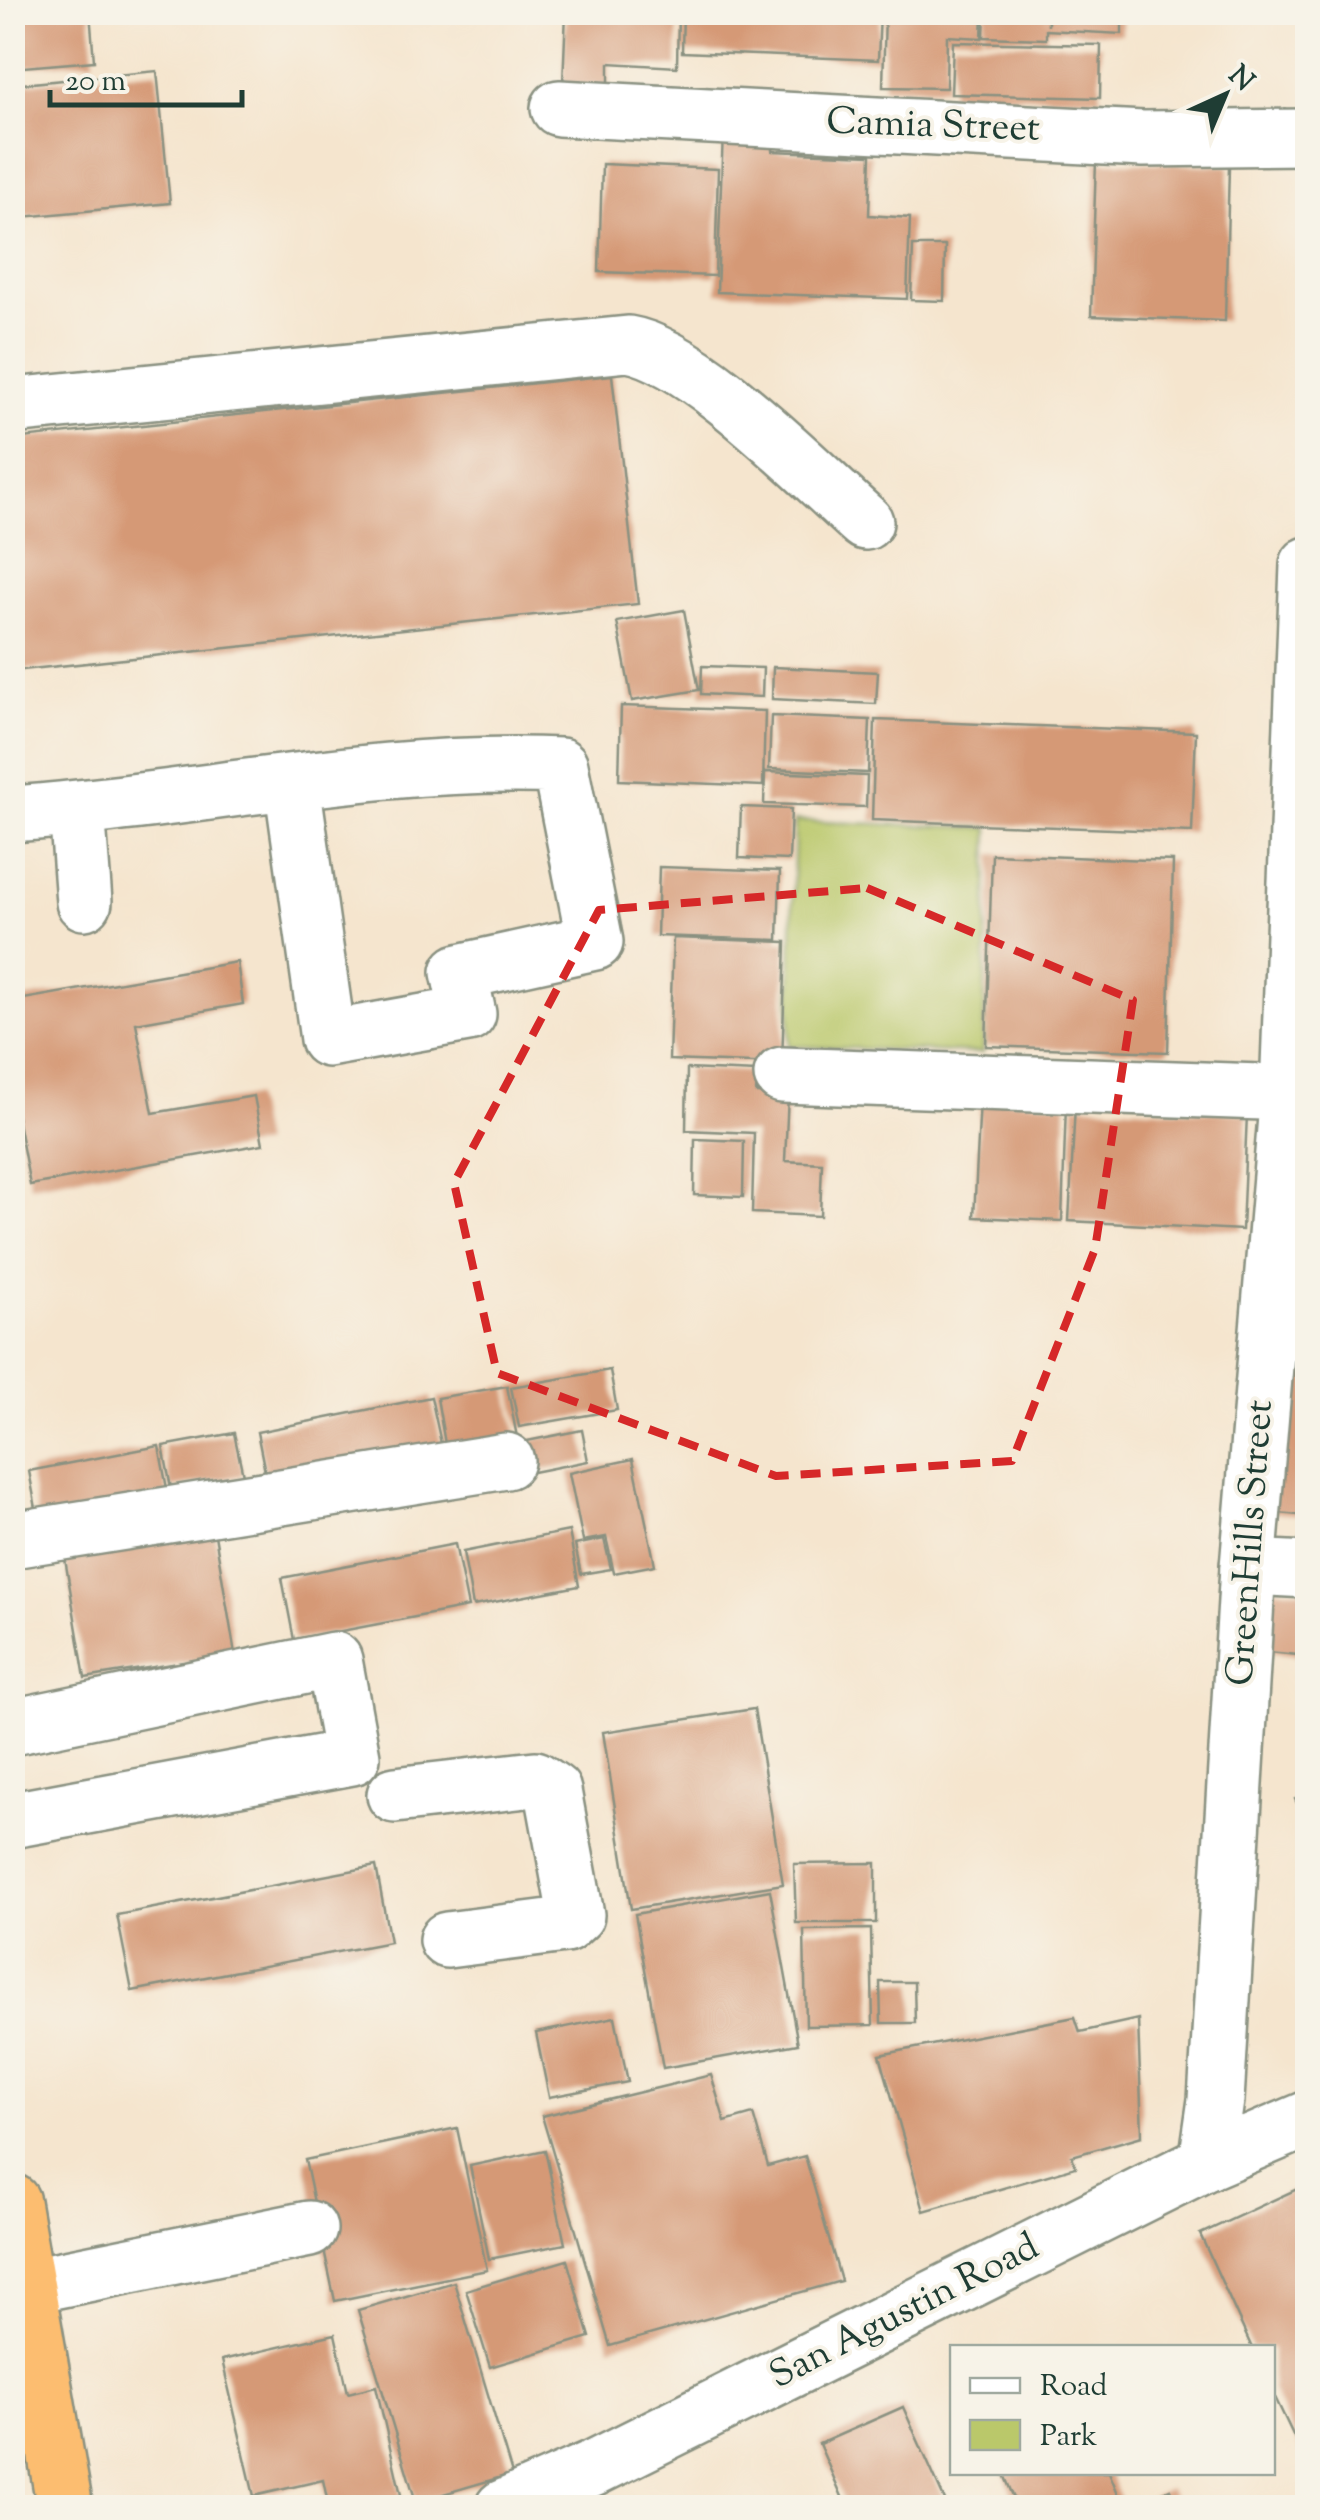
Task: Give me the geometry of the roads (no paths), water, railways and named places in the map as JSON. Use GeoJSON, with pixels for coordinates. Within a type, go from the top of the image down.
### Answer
{"type":"FeatureCollection","features":[{"type":"Feature","properties":{"kind":"highway"},"geometry":{"type":"LineString","coordinates":[[12,2202],[27,2286],[30,2408],[65,2508]]}},
{"type":"Feature","properties":{"kind":"street","name":"Camia Street"},"geometry":{"type":"LineString","coordinates":[[559,108],[1144,139],[1308,137]]}},
{"type":"Feature","properties":{"kind":"street"},"geometry":{"type":"LineString","coordinates":[[12,406],[628,344],[659,351],[694,373],[866,522]]}},
{"type":"Feature","properties":{"kind":"street","name":"GreenHills Street"},"geometry":{"type":"LineString","coordinates":[[1207,2162],[1216,2100],[1248,1567],[1294,1070],[1308,564]]}},
{"type":"Feature","properties":{"kind":"street"},"geometry":{"type":"LineString","coordinates":[[12,814],[77,810],[292,784],[502,764],[560,766],[595,942],[459,972],[468,1014],[328,1039],[292,784]]}},
{"type":"Feature","properties":{"kind":"street"},"geometry":{"type":"LineString","coordinates":[[77,810],[84,902]]}},
{"type":"Feature","properties":{"kind":"street"},"geometry":{"type":"LineString","coordinates":[[782,1075],[1294,1070]]}},
{"type":"Feature","properties":{"kind":"street"},"geometry":{"type":"LineString","coordinates":[[12,1540],[506,1460]]}},
{"type":"Feature","properties":{"kind":"street"},"geometry":{"type":"LineString","coordinates":[[1248,1567],[1308,1570]]}},
{"type":"Feature","properties":{"kind":"street"},"geometry":{"type":"LineString","coordinates":[[12,1726],[334,1660],[352,1757],[12,1820]]}},
{"type":"Feature","properties":{"kind":"street"},"geometry":{"type":"LineString","coordinates":[[395,1794],[534,1779],[553,1791],[576,1915],[566,1926],[447,1940]]}},
{"type":"Feature","properties":{"kind":"street","name":"San Agustin Road"},"geometry":{"type":"LineString","coordinates":[[503,2508],[601,2488],[1207,2162],[1308,2118]]}},
{"type":"Feature","properties":{"kind":"street"},"geometry":{"type":"LineString","coordinates":[[27,2286],[309,2228]]}}]}
